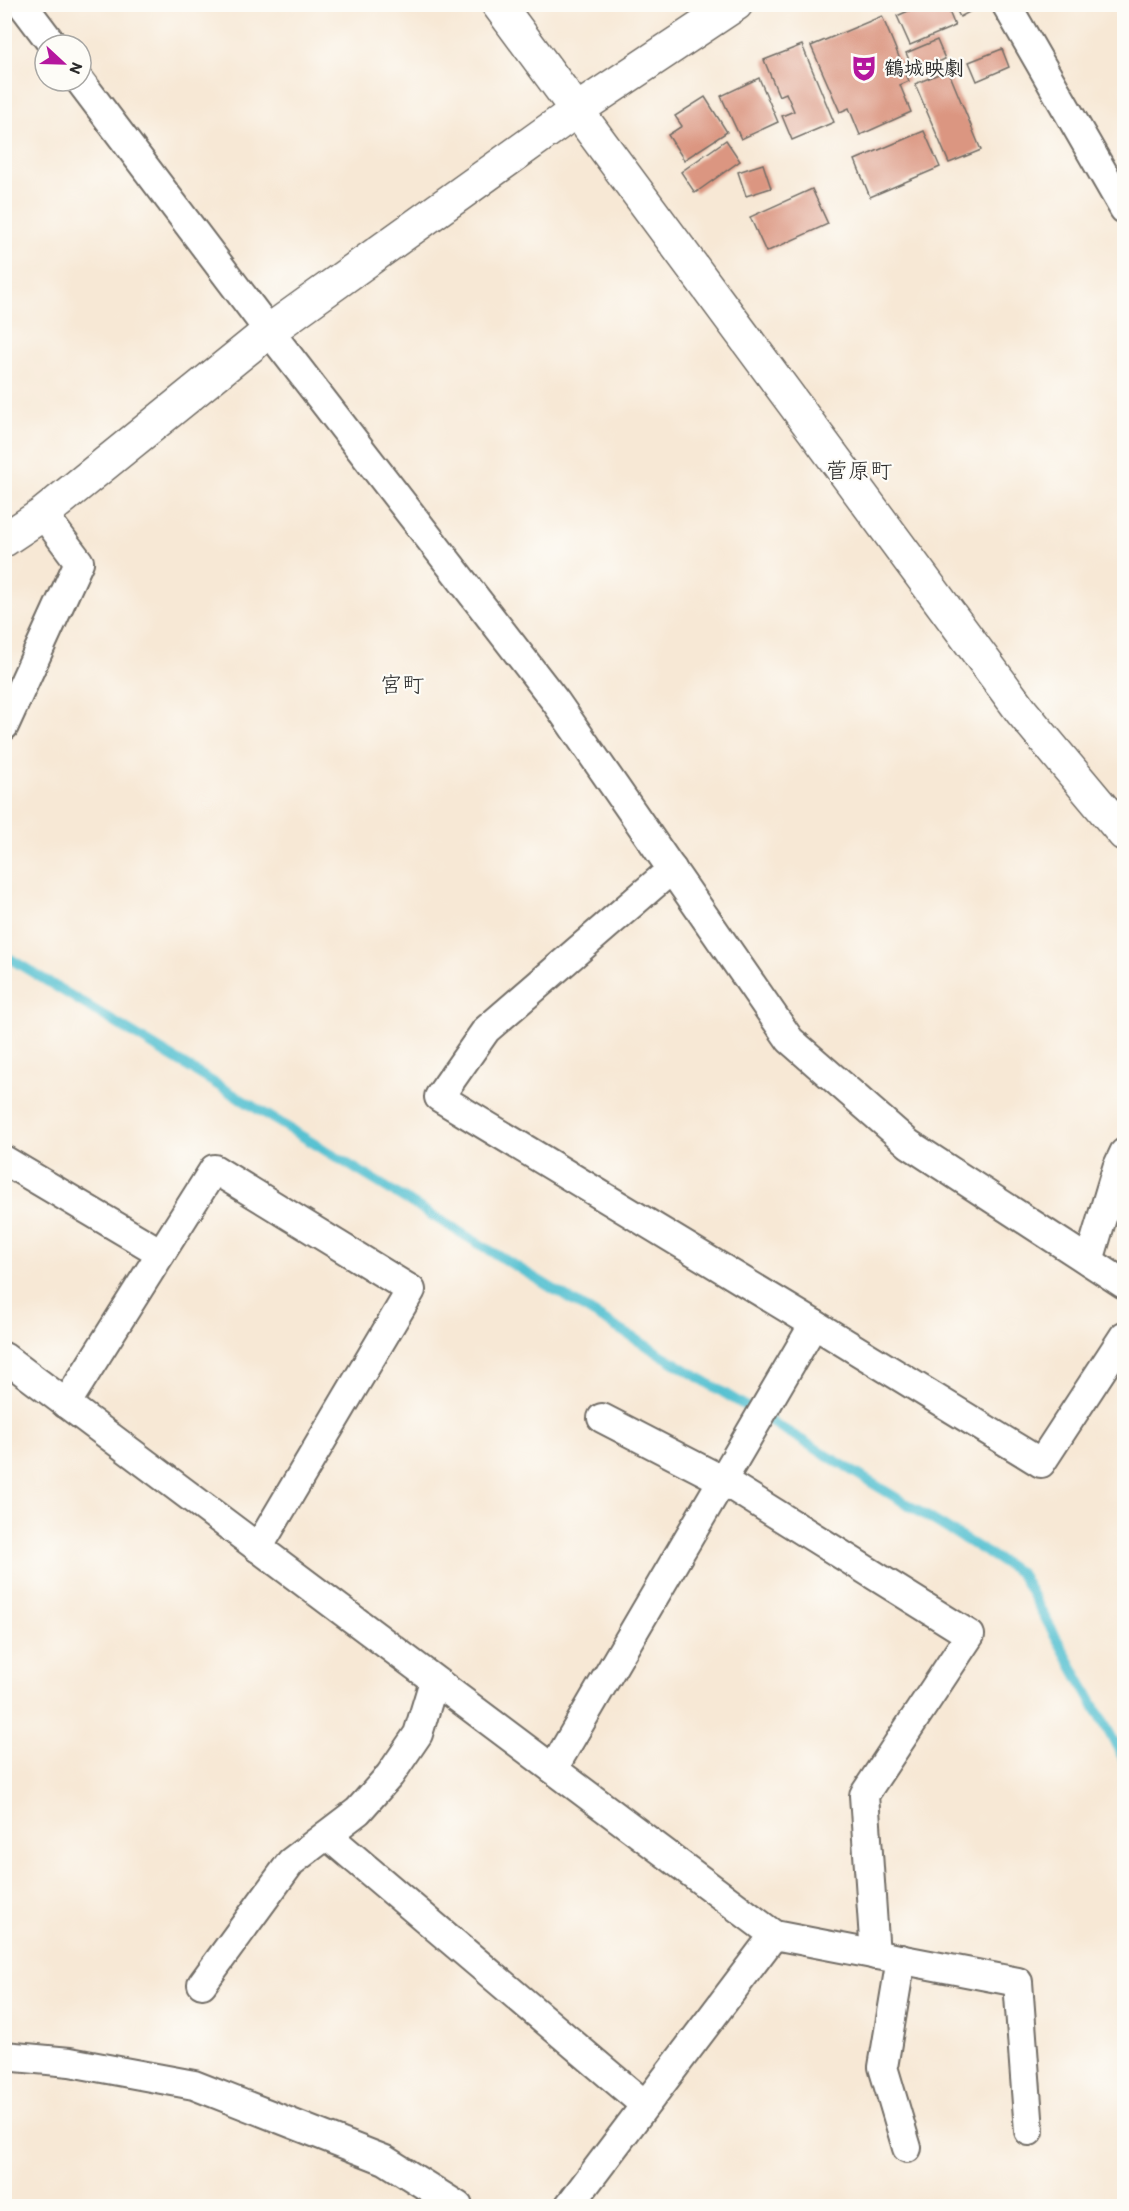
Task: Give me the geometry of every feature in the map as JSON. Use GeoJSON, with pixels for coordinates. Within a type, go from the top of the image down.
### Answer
{"type":"FeatureCollection","features":[{"type":"Feature","properties":{"kind":"street"},"geometry":{"type":"LineString","coordinates":[[22,4],[44,33]]}},
{"type":"Feature","properties":{"kind":"street"},"geometry":{"type":"LineString","coordinates":[[498,4],[1022,712],[1125,834]]}},
{"type":"Feature","properties":{"kind":"street"},"geometry":{"type":"LineString","coordinates":[[4,540],[43,514],[269,331],[577,110],[736,4]]}},
{"type":"Feature","properties":{"kind":"street"},"geometry":{"type":"LineString","coordinates":[[1006,4],[1125,209]]}},
{"type":"Feature","properties":{"kind":"street"},"geometry":{"type":"LineString","coordinates":[[89,93],[269,331],[556,702],[790,1040],[909,1144],[1125,1284]]}},
{"type":"Feature","properties":{"kind":"street"},"geometry":{"type":"LineString","coordinates":[[4,726],[79,562],[43,514]]}},
{"type":"Feature","properties":{"kind":"street"},"geometry":{"type":"LineString","coordinates":[[672,869],[486,1030],[440,1096],[1041,1463],[1125,1336]]}},
{"type":"Feature","properties":{"kind":"street"},"geometry":{"type":"LineString","coordinates":[[1089,1261],[1117,1168],[1125,1153]]}},
{"type":"Feature","properties":{"kind":"street"},"geometry":{"type":"LineString","coordinates":[[4,1160],[161,1253]]}},
{"type":"Feature","properties":{"kind":"street"},"geometry":{"type":"LineString","coordinates":[[66,1404],[214,1169],[411,1290],[258,1548]]}},
{"type":"Feature","properties":{"kind":"street"},"geometry":{"type":"LineString","coordinates":[[553,1769],[814,1324]]}},
{"type":"Feature","properties":{"kind":"street"},"geometry":{"type":"LineString","coordinates":[[4,1356],[774,1935],[1018,1982],[1029,2131]]}},
{"type":"Feature","properties":{"kind":"street"},"geometry":{"type":"LineString","coordinates":[[602,1418],[722,1480],[970,1635],[864,1795],[888,1957],[883,2067],[907,2148]]}},
{"type":"Feature","properties":{"kind":"street"},"geometry":{"type":"LineString","coordinates":[[202,1984],[291,1862],[358,1811],[390,1775],[418,1734],[434,1680]]}},
{"type":"Feature","properties":{"kind":"street"},"geometry":{"type":"LineString","coordinates":[[327,1835],[645,2105]]}},
{"type":"Feature","properties":{"kind":"street"},"geometry":{"type":"LineString","coordinates":[[569,2206],[774,1935]]}},
{"type":"Feature","properties":{"kind":"street"},"geometry":{"type":"LineString","coordinates":[[4,2056],[70,2062],[194,2085],[385,2160],[458,2206]]}},
{"type":"Feature","properties":{"kind":"building"},"geometry":{"type":"Polygon","coordinates":[[[924,4],[946,4],[955,26],[910,45],[897,16],[924,4]]]}},
{"type":"Feature","properties":{"kind":"building"},"geometry":{"type":"Polygon","coordinates":[[[954,5],[976,5],[977,8],[960,17],[954,5]]]}},
{"type":"Feature","properties":{"kind":"building"},"geometry":{"type":"Polygon","coordinates":[[[882,16],[909,81],[900,85],[911,112],[860,135],[849,108],[840,112],[811,46],[882,16]]]}},
{"type":"Feature","properties":{"kind":"building"},"geometry":{"type":"Polygon","coordinates":[[[937,40],[945,59],[915,73],[906,53],[937,40]]]}},
{"type":"Feature","properties":{"kind":"building"},"geometry":{"type":"Polygon","coordinates":[[[802,45],[834,122],[792,140],[782,116],[794,111],[786,93],[779,96],[764,60],[802,45]]]}},
{"type":"Feature","properties":{"kind":"building"},"geometry":{"type":"Polygon","coordinates":[[[1002,49],[1009,67],[977,81],[969,62],[1002,49]]]}},
{"type":"Feature","properties":{"kind":"building"},"geometry":{"type":"Polygon","coordinates":[[[948,70],[981,150],[949,163],[915,84],[948,70]]]}},
{"type":"Feature","properties":{"kind":"building"},"geometry":{"type":"Polygon","coordinates":[[[759,78],[778,122],[741,139],[721,96],[759,78]]]}},
{"type":"Feature","properties":{"kind":"building"},"geometry":{"type":"Polygon","coordinates":[[[705,97],[727,132],[684,160],[668,135],[682,126],[675,116],[705,97]]]}},
{"type":"Feature","properties":{"kind":"building"},"geometry":{"type":"Polygon","coordinates":[[[924,131],[940,167],[870,197],[855,160],[924,131]]]}},
{"type":"Feature","properties":{"kind":"building"},"geometry":{"type":"Polygon","coordinates":[[[726,140],[740,161],[695,193],[681,172],[726,140]]]}},
{"type":"Feature","properties":{"kind":"building"},"geometry":{"type":"Polygon","coordinates":[[[763,164],[771,188],[746,196],[738,172],[763,164]]]}},
{"type":"Feature","properties":{"kind":"building"},"geometry":{"type":"Polygon","coordinates":[[[812,189],[828,224],[766,252],[750,217],[812,189]]]}},
{"type":"Feature","properties":{"kind":"waterway"},"geometry":{"type":"LineString","coordinates":[[4,955],[1020,1573],[1124,1759]]}},
{"type":"Feature","properties":{"kind":"place","name":"鶴城映劇"},"geometry":{"type":"Point","coordinates":[864,68]}},
{"type":"Feature","properties":{"kind":"district","name":"菅原町"},"geometry":{"type":"Point","coordinates":[859,470]}},
{"type":"Feature","properties":{"kind":"district","name":"宮町"},"geometry":{"type":"Point","coordinates":[402,684]}}]}
